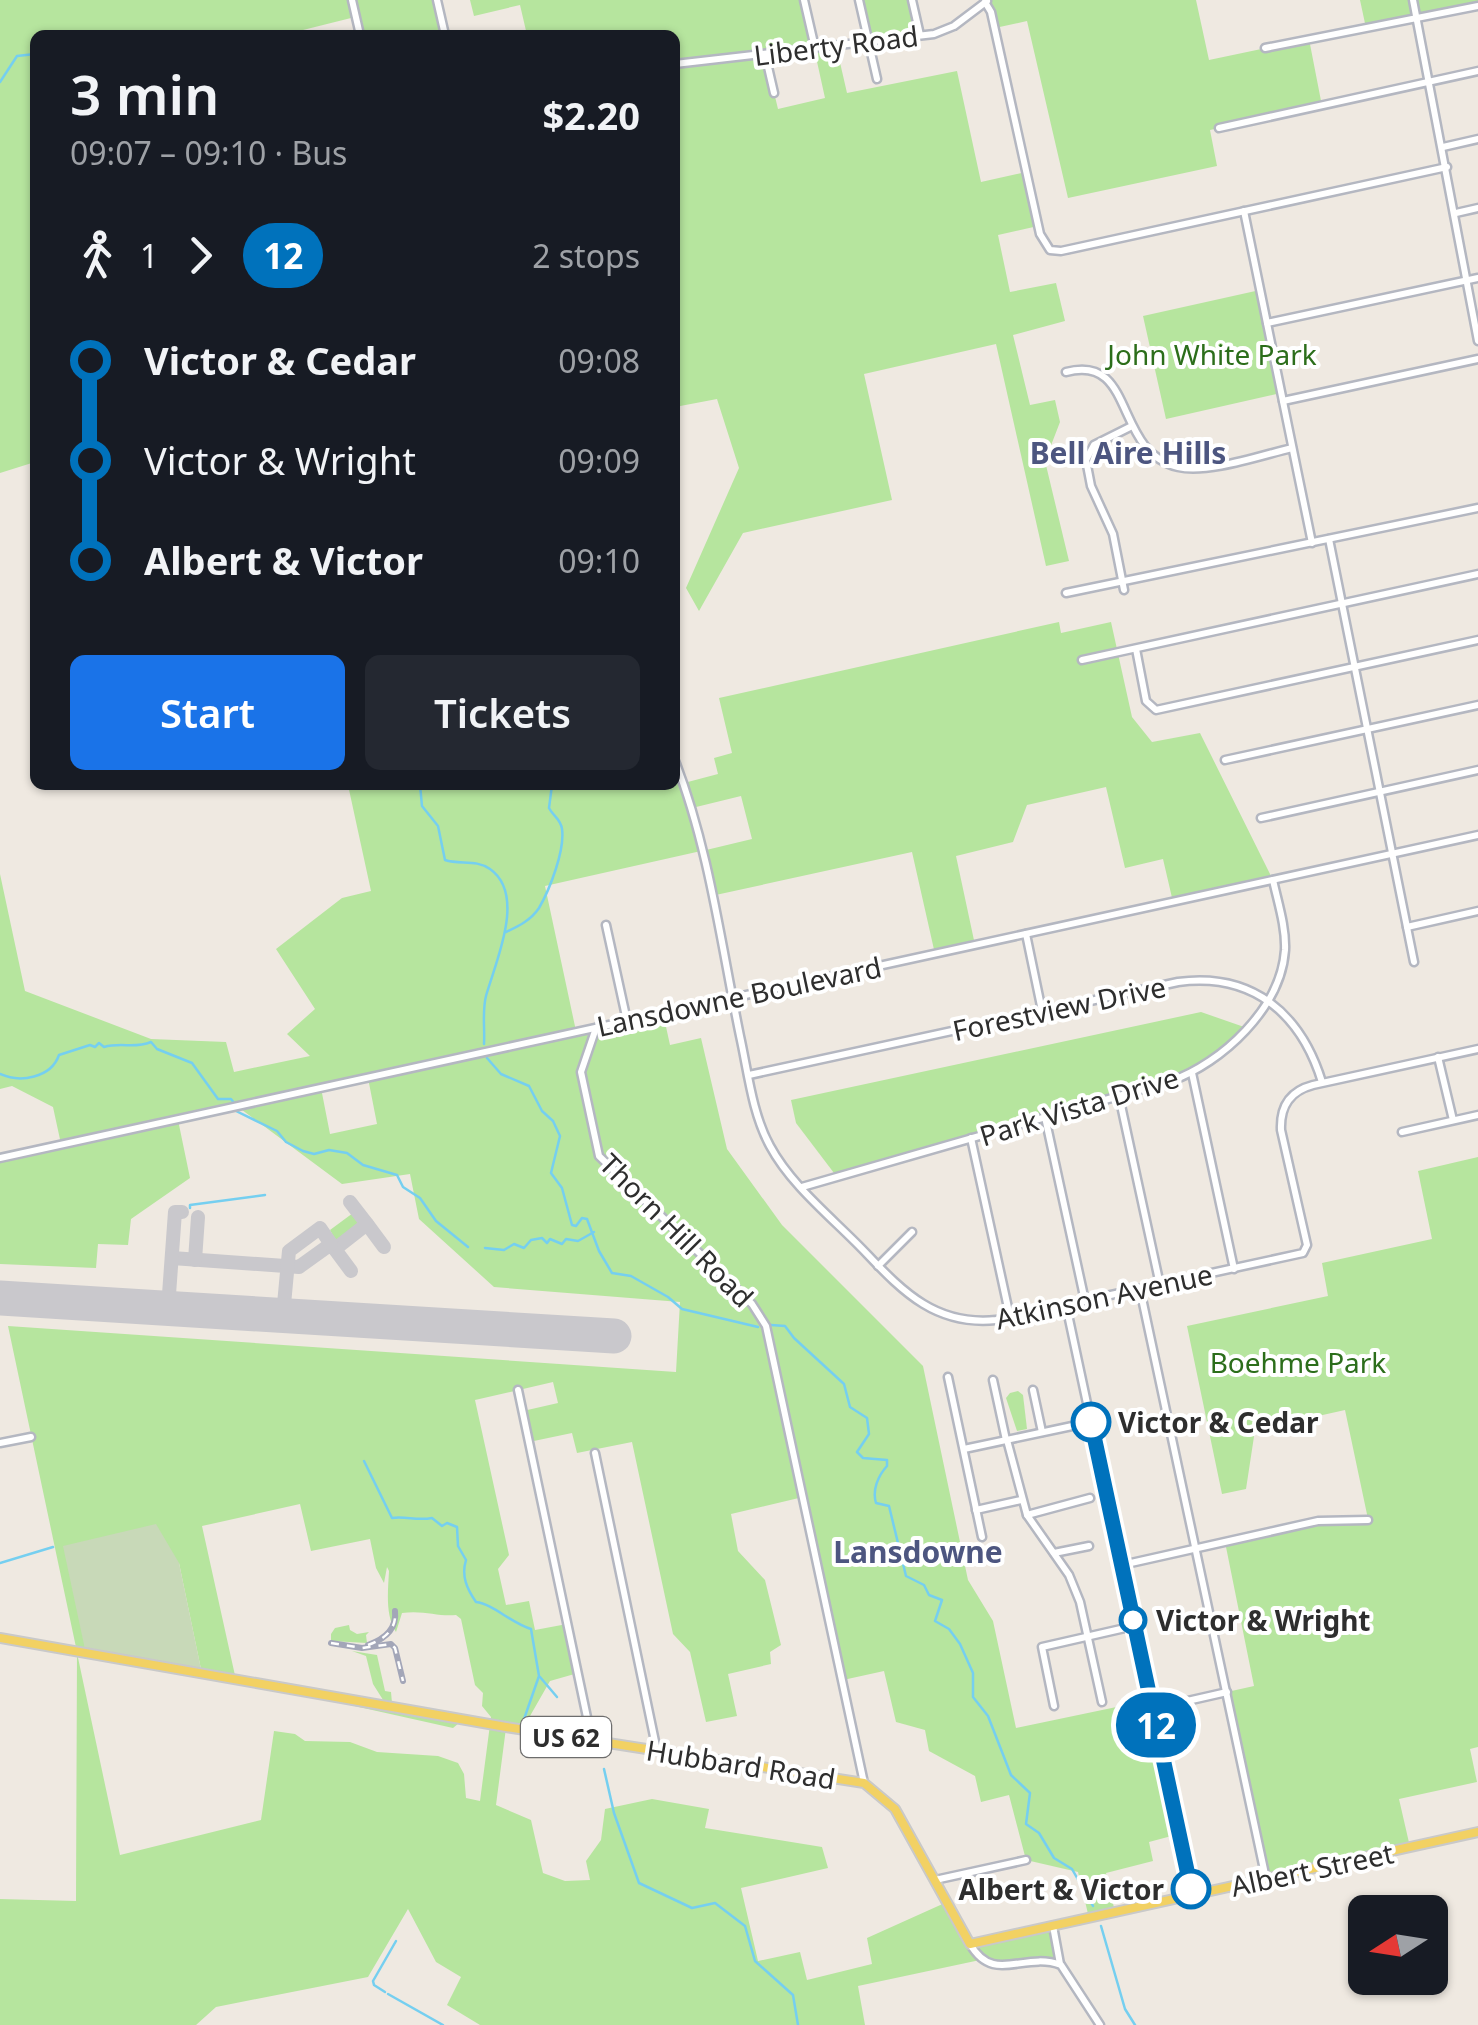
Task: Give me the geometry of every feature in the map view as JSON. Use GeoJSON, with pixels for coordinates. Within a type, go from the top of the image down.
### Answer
{"type":"FeatureCollection","features":[{"type":"Feature","properties":{"kind":"main road","name":"Hubbard Road"},"geometry":{"type":"LineString","coordinates":[[0,1638],[592,1741],[864,1783],[895,1809],[970,1944]]}},
{"type":"Feature","properties":{"kind":"main road","name":"Albert Street"},"geometry":{"type":"LineString","coordinates":[[970,1944],[1478,1832]]}},
{"type":"Feature","properties":{"kind":"street"},"geometry":{"type":"LineString","coordinates":[[352,0],[359,30]]}},
{"type":"Feature","properties":{"kind":"street"},"geometry":{"type":"LineString","coordinates":[[438,0],[444,30]]}},
{"type":"Feature","properties":{"kind":"street"},"geometry":{"type":"LineString","coordinates":[[804,0],[814,48]]}},
{"type":"Feature","properties":{"kind":"street"},"geometry":{"type":"LineString","coordinates":[[860,0],[876,79]]}},
{"type":"Feature","properties":{"kind":"street"},"geometry":{"type":"LineString","coordinates":[[912,0],[920,36]]}},
{"type":"Feature","properties":{"kind":"street"},"geometry":{"type":"LineString","coordinates":[[1413,0],[1478,341]]}},
{"type":"Feature","properties":{"kind":"street"},"geometry":{"type":"LineString","coordinates":[[986,1],[1046,248],[1061,251],[1447,168]]}},
{"type":"Feature","properties":{"kind":"street","name":"Liberty Road"},"geometry":{"type":"LineString","coordinates":[[680,63],[920,36],[951,28],[986,1]]}},
{"type":"Feature","properties":{"kind":"street"},"geometry":{"type":"LineString","coordinates":[[1265,48],[1478,6]]}},
{"type":"Feature","properties":{"kind":"street"},"geometry":{"type":"LineString","coordinates":[[765,54],[774,93]]}},
{"type":"Feature","properties":{"kind":"street"},"geometry":{"type":"LineString","coordinates":[[1219,128],[1478,72]]}},
{"type":"Feature","properties":{"kind":"street"},"geometry":{"type":"LineString","coordinates":[[1443,147],[1478,138]]}},
{"type":"Feature","properties":{"kind":"street"},"geometry":{"type":"LineString","coordinates":[[1456,213],[1478,208]]}},
{"type":"Feature","properties":{"kind":"street"},"geometry":{"type":"LineString","coordinates":[[1244,211],[1312,543]]}},
{"type":"Feature","properties":{"kind":"street"},"geometry":{"type":"LineString","coordinates":[[1267,323],[1478,278]]}},
{"type":"Feature","properties":{"kind":"street"},"geometry":{"type":"LineString","coordinates":[[1282,400],[1478,359]]}},
{"type":"Feature","properties":{"kind":"street"},"geometry":{"type":"LineString","coordinates":[[1066,372],[1087,368],[1102,373],[1113,386],[1141,443],[1156,458],[1181,468],[1292,448]]}},
{"type":"Feature","properties":{"kind":"street"},"geometry":{"type":"LineString","coordinates":[[1123,586],[1113,534],[1091,486],[1086,460],[1094,445],[1132,426]]}},
{"type":"Feature","properties":{"kind":"street"},"geometry":{"type":"LineString","coordinates":[[1066,593],[1123,586],[1478,508]]}},
{"type":"Feature","properties":{"kind":"street"},"geometry":{"type":"LineString","coordinates":[[1329,540],[1414,962]]}},
{"type":"Feature","properties":{"kind":"street"},"geometry":{"type":"LineString","coordinates":[[1082,660],[1478,574]]}},
{"type":"Feature","properties":{"kind":"street"},"geometry":{"type":"LineString","coordinates":[[1136,649],[1146,701],[1156,710],[1478,640]]}},
{"type":"Feature","properties":{"kind":"street"},"geometry":{"type":"LineString","coordinates":[[1225,760],[1478,705]]}},
{"type":"Feature","properties":{"kind":"street"},"geometry":{"type":"LineString","coordinates":[[1262,818],[1478,770]]}},
{"type":"Feature","properties":{"kind":"street","name":"Atkinson Avenue"},"geometry":{"type":"LineString","coordinates":[[680,775],[694,813],[749,1075],[768,1142],[802,1186],[878,1266],[911,1298],[940,1314],[975,1321],[1010,1318],[1305,1251],[1281,1115],[1295,1092],[1322,1083]]}},
{"type":"Feature","properties":{"kind":"street","name":"Lansdowne Boulevard"},"geometry":{"type":"LineString","coordinates":[[0,1158],[1478,835]]}},
{"type":"Feature","properties":{"kind":"street","name":"Park Vista Drive"},"geometry":{"type":"LineString","coordinates":[[802,1186],[1192,1072],[1232,1046],[1279,976],[1285,948],[1273,880]]}},
{"type":"Feature","properties":{"kind":"street"},"geometry":{"type":"LineString","coordinates":[[1408,926],[1478,911]]}},
{"type":"Feature","properties":{"kind":"street"},"geometry":{"type":"LineString","coordinates":[[606,925],[628,1020]]}},
{"type":"Feature","properties":{"kind":"street"},"geometry":{"type":"LineString","coordinates":[[1026,934],[1042,1011]]}},
{"type":"Feature","properties":{"kind":"street","name":"Forestview Drive"},"geometry":{"type":"LineString","coordinates":[[749,1075],[1191,980],[1236,986],[1266,1000],[1302,1034],[1322,1083]]}},
{"type":"Feature","properties":{"kind":"street","name":"Thorn Hill Road"},"geometry":{"type":"LineString","coordinates":[[596,1028],[581,1072],[599,1156],[755,1308],[766,1326],[864,1783]]}},
{"type":"Feature","properties":{"kind":"street"},"geometry":{"type":"LineString","coordinates":[[1322,1083],[1478,1048]]}},
{"type":"Feature","properties":{"kind":"street"},"geometry":{"type":"LineString","coordinates":[[1438,1057],[1453,1120]]}},
{"type":"Feature","properties":{"kind":"street"},"geometry":{"type":"LineString","coordinates":[[1192,1072],[1234,1269]]}},
{"type":"Feature","properties":{"kind":"street"},"geometry":{"type":"LineString","coordinates":[[1119,1096],[1160,1285]]}},
{"type":"Feature","properties":{"kind":"street"},"geometry":{"type":"LineString","coordinates":[[1402,1132],[1478,1115]]}},
{"type":"Feature","properties":{"kind":"street"},"geometry":{"type":"LineString","coordinates":[[1045,1117],[1085,1301]]}},
{"type":"Feature","properties":{"kind":"street"},"geometry":{"type":"LineString","coordinates":[[971,1138],[1010,1318]]}},
{"type":"Feature","properties":{"kind":"street"},"geometry":{"type":"LineString","coordinates":[[878,1266],[912,1232]]}},
{"type":"Feature","properties":{"kind":"street"},"geometry":{"type":"LineString","coordinates":[[1140,1289],[1266,1879]]}},
{"type":"Feature","properties":{"kind":"street"},"geometry":{"type":"LineString","coordinates":[[1066,1306],[1192,1895]]}},
{"type":"Feature","properties":{"kind":"street"},"geometry":{"type":"LineString","coordinates":[[948,1377],[982,1537]]}},
{"type":"Feature","properties":{"kind":"street"},"geometry":{"type":"LineString","coordinates":[[993,1380],[1027,1515],[1075,1588],[1102,1702]]}},
{"type":"Feature","properties":{"kind":"street"},"geometry":{"type":"LineString","coordinates":[[518,1390],[592,1741]]}},
{"type":"Feature","properties":{"kind":"street"},"geometry":{"type":"LineString","coordinates":[[1034,1390],[1042,1432]]}},
{"type":"Feature","properties":{"kind":"street"},"geometry":{"type":"LineString","coordinates":[[964,1449],[1091,1422]]}},
{"type":"Feature","properties":{"kind":"street"},"geometry":{"type":"LineString","coordinates":[[0,1443],[31,1437]]}},
{"type":"Feature","properties":{"kind":"street"},"geometry":{"type":"LineString","coordinates":[[595,1453],[658,1750]]}},
{"type":"Feature","properties":{"kind":"street"},"geometry":{"type":"LineString","coordinates":[[1027,1515],[1090,1498]]}},
{"type":"Feature","properties":{"kind":"street"},"geometry":{"type":"LineString","coordinates":[[976,1510],[1022,1500]]}},
{"type":"Feature","properties":{"kind":"street"},"geometry":{"type":"LineString","coordinates":[[1122,1564],[1318,1521],[1368,1520]]}},
{"type":"Feature","properties":{"kind":"street"},"geometry":{"type":"LineString","coordinates":[[1054,1553],[1089,1546]]}},
{"type":"Feature","properties":{"kind":"street"},"geometry":{"type":"LineString","coordinates":[[1054,1706],[1042,1646],[1134,1626]]}},
{"type":"Feature","properties":{"kind":"street"},"geometry":{"type":"LineString","coordinates":[[1152,1709],[1227,1692]]}},
{"type":"Feature","properties":{"kind":"street"},"geometry":{"type":"LineString","coordinates":[[935,1880],[1026,1860]]}},
{"type":"Feature","properties":{"kind":"street"},"geometry":{"type":"LineString","coordinates":[[1053,1926],[1061,1965],[1100,2025]]}},
{"type":"Feature","properties":{"kind":"street"},"geometry":{"type":"LineString","coordinates":[[970,1944],[980,1960],[992,1965],[1040,1960],[1061,1965]]}},
{"type":"Feature","properties":{"kind":"green space"},"geometry":{"type":"Polygon","coordinates":[[[0,0],[437,0],[444,30],[359,30],[355,17],[303,30],[30,30],[30,464],[0,473],[0,0]]]}},
{"type":"Feature","properties":{"kind":"green space"},"geometry":{"type":"Polygon","coordinates":[[[470,0],[804,0],[815,47],[836,45],[847,93],[957,71],[981,182],[1026,172],[1038,226],[998,235],[1010,292],[1056,283],[1065,321],[1013,335],[1030,405],[1055,400],[1060,422],[1045,461],[1069,561],[1046,566],[996,344],[864,374],[892,500],[743,533],[699,611],[686,588],[739,468],[717,399],[680,406],[680,30],[526,30],[520,5],[474,16],[470,0]],[[814,48],[765,55],[778,109],[825,98],[814,48]]]}},
{"type":"Feature","properties":{"kind":"green space"},"geometry":{"type":"Polygon","coordinates":[[[859,0],[912,0],[920,35],[869,42],[859,0]]]}},
{"type":"Feature","properties":{"kind":"green space"},"geometry":{"type":"Polygon","coordinates":[[[987,0],[1196,0],[1209,60],[1309,39],[1322,106],[1210,130],[1217,166],[1068,198],[1027,21],[995,28],[987,0]]]}},
{"type":"Feature","properties":{"kind":"green space"},"geometry":{"type":"Polygon","coordinates":[[[1360,0],[1478,0],[1478,4],[1366,28],[1360,0]]]}},
{"type":"Feature","properties":{"kind":"green space","name":"John White Park"},"geometry":{"type":"Polygon","coordinates":[[[1260,290],[1281,393],[1166,419],[1143,316],[1260,290]]]}},
{"type":"Feature","properties":{"kind":"green space"},"geometry":{"type":"Polygon","coordinates":[[[1059,622],[1061,633],[1111,622],[1132,717],[1152,742],[1200,733],[1273,880],[1173,902],[1163,859],[1125,868],[1106,787],[1027,805],[1013,842],[956,856],[975,945],[935,954],[912,852],[711,896],[701,851],[545,886],[576,1031],[663,1013],[670,1045],[701,1038],[727,1149],[782,1225],[923,1366],[968,1580],[993,1621],[1016,1728],[1150,1700],[1179,1834],[1149,1842],[1153,1861],[1106,1873],[1115,1912],[1089,1918],[1078,1872],[1026,1860],[1009,1795],[981,1802],[975,1776],[929,1751],[925,1730],[896,1722],[884,1671],[843,1680],[803,1497],[731,1514],[738,1551],[765,1580],[781,1645],[770,1652],[771,1664],[728,1674],[737,1716],[706,1722],[690,1652],[673,1634],[632,1442],[577,1453],[572,1433],[529,1442],[523,1411],[558,1403],[553,1382],[475,1400],[509,1555],[498,1569],[506,1605],[529,1601],[535,1630],[567,1624],[578,1673],[550,1681],[522,1730],[506,1728],[496,1805],[531,1820],[543,1873],[565,1881],[590,1880],[586,1861],[601,1840],[605,1809],[652,1799],[709,1809],[705,1828],[822,1847],[828,1868],[741,1888],[758,1961],[800,1952],[807,1980],[872,1964],[867,1938],[947,1902],[971,1944],[1053,1926],[1061,1965],[980,1960],[858,1986],[865,2025],[480,2025],[447,2005],[461,1977],[436,1962],[408,1909],[368,1977],[216,2007],[196,2025],[0,2025],[0,1899],[76,1901],[77,1652],[8,1326],[676,1372],[680,1302],[494,1287],[419,1219],[410,1174],[342,1184],[238,1107],[178,1120],[190,1178],[131,1219],[128,1245],[98,1244],[96,1268],[0,1264],[0,1158],[61,1144],[53,1107],[12,1086],[0,1089],[0,874],[25,991],[151,1039],[226,1042],[234,1072],[310,1056],[287,1034],[315,1009],[276,949],[342,898],[371,891],[349,790],[680,790],[680,773],[684,783],[718,774],[714,758],[732,753],[719,698],[1059,622]],[[741,796],[692,808],[702,851],[752,839],[741,796]],[[368,1078],[321,1088],[330,1134],[377,1124],[368,1078]],[[300,1504],[202,1526],[236,1680],[202,1674],[179,1563],[86,1654],[77,1653],[120,1855],[261,1820],[274,1731],[295,1734],[305,1741],[350,1742],[377,1752],[438,1756],[458,1763],[464,1774],[466,1798],[480,1801],[491,1717],[482,1706],[483,1693],[475,1685],[461,1619],[456,1615],[402,1613],[396,1632],[389,1611],[389,1571],[387,1567],[384,1583],[376,1568],[370,1539],[311,1551],[300,1504]]]}},
{"type":"Feature","properties":{"kind":"green space"},"geometry":{"type":"Polygon","coordinates":[[[1201,1012],[1247,1028],[1183,1076],[837,1177],[796,1123],[791,1100],[1201,1012]]]}},
{"type":"Feature","properties":{"kind":"green space","name":"Boehme Park"},"geometry":{"type":"Polygon","coordinates":[[[1478,1157],[1478,1747],[1470,1749],[1477,1782],[1399,1799],[1410,1847],[1266,1879],[1227,1692],[1254,1686],[1225,1542],[1318,1521],[1368,1519],[1345,1410],[1255,1430],[1246,1489],[1222,1494],[1187,1326],[1328,1296],[1322,1263],[1432,1239],[1418,1171],[1478,1157]]]}},
{"type":"Feature","properties":{"kind":"green space"},"geometry":{"type":"Polygon","coordinates":[[[353,1213],[361,1223],[336,1241],[330,1230],[353,1213]]]}},
{"type":"Feature","properties":{"kind":"green space"},"geometry":{"type":"Polygon","coordinates":[[[1018,1391],[1023,1395],[1027,1429],[1017,1431],[1006,1398],[1018,1391]]]}},
{"type":"Feature","properties":{"kind":"green space"},"geometry":{"type":"Polygon","coordinates":[[[156,1524],[179,1563],[202,1674],[86,1654],[63,1546],[156,1524]]]}},
{"type":"Feature","properties":{"kind":"green space"},"geometry":{"type":"Polygon","coordinates":[[[349,1625],[357,1634],[369,1632],[367,1643],[331,1641],[335,1628],[349,1625]]]}},
{"type":"Feature","properties":{"kind":"green space"},"geometry":{"type":"Polygon","coordinates":[[[352,1651],[377,1655],[385,1691],[391,1692],[392,1703],[385,1703],[373,1684],[366,1656],[352,1651]]]}},
{"type":"Feature","properties":{"kind":"green space"},"geometry":{"type":"Polygon","coordinates":[[[341,1703],[459,1723],[453,1728],[341,1703]]]}},
{"type":"Feature","properties":{"kind":"waterway"},"geometry":{"type":"LineString","coordinates":[[0,82],[17,56],[30,55]]}},
{"type":"Feature","properties":{"kind":"waterway"},"geometry":{"type":"LineString","coordinates":[[420,790],[422,806],[438,826],[445,860],[490,869],[501,881],[506,895],[505,930],[485,1002],[484,1044]]}},
{"type":"Feature","properties":{"kind":"waterway"},"geometry":{"type":"LineString","coordinates":[[506,932],[536,912],[556,869],[562,829],[549,808],[551,790]]}},
{"type":"Feature","properties":{"kind":"waterway"},"geometry":{"type":"LineString","coordinates":[[0,1074],[34,1076],[49,1069],[59,1055],[99,1043],[104,1047],[151,1042],[157,1049],[192,1063],[218,1099],[231,1099],[235,1104]]}},
{"type":"Feature","properties":{"kind":"waterway"},"geometry":{"type":"LineString","coordinates":[[487,1058],[501,1074],[529,1086],[542,1111],[553,1121],[560,1136],[551,1173],[562,1188],[572,1225],[587,1219],[612,1273],[631,1276],[682,1309],[758,1327]]}},
{"type":"Feature","properties":{"kind":"waterway"},"geometry":{"type":"LineString","coordinates":[[236,1111],[277,1131],[286,1142],[303,1151],[347,1153],[363,1165],[397,1175],[403,1187],[420,1198],[436,1221],[468,1247]]}},
{"type":"Feature","properties":{"kind":"waterway"},"geometry":{"type":"LineString","coordinates":[[190,1208],[265,1195]]}},
{"type":"Feature","properties":{"kind":"waterway"},"geometry":{"type":"LineString","coordinates":[[485,1248],[504,1250],[514,1244],[524,1248],[531,1240],[542,1238],[547,1243],[550,1239],[562,1244],[566,1239],[578,1241],[594,1232]]}},
{"type":"Feature","properties":{"kind":"waterway"},"geometry":{"type":"LineString","coordinates":[[771,1325],[785,1326],[844,1384],[850,1407],[867,1418],[869,1434],[857,1452],[863,1458],[887,1460],[875,1498],[876,1503],[889,1506],[906,1576],[924,1585],[929,1595],[942,1600],[935,1621],[949,1629],[960,1644],[973,1673],[973,1697],[988,1716],[1011,1775],[1030,1793],[1026,1824],[1039,1833],[1054,1858],[1072,1869],[1093,1906]]}},
{"type":"Feature","properties":{"kind":"waterway"},"geometry":{"type":"LineString","coordinates":[[364,1461],[392,1518],[432,1518],[442,1526],[447,1523],[457,1527],[458,1546],[466,1560],[466,1582],[476,1602],[531,1629],[539,1676],[523,1722]]}},
{"type":"Feature","properties":{"kind":"waterway"},"geometry":{"type":"LineString","coordinates":[[0,1563],[53,1547]]}},
{"type":"Feature","properties":{"kind":"waterway"},"geometry":{"type":"LineString","coordinates":[[540,1677],[557,1697]]}},
{"type":"Feature","properties":{"kind":"waterway"},"geometry":{"type":"LineString","coordinates":[[604,1769],[614,1813],[639,1883],[692,1908],[715,1903],[745,1926],[755,1961],[793,1995],[798,2025]]}},
{"type":"Feature","properties":{"kind":"waterway"},"geometry":{"type":"LineString","coordinates":[[1101,1926],[1125,2009],[1135,2025]]}},
{"type":"Feature","properties":{"kind":"waterway"},"geometry":{"type":"LineString","coordinates":[[385,1992],[373,1981],[396,1941]]}},
{"type":"Feature","properties":{"kind":"waterway"},"geometry":{"type":"LineString","coordinates":[[388,1994],[443,2025]]}},
{"type":"Feature","properties":{"kind":"taxiway"},"geometry":{"type":"LineString","coordinates":[[350,1202],[367,1224]]}},
{"type":"Feature","properties":{"kind":"taxiway"},"geometry":{"type":"LineString","coordinates":[[168,1308],[175,1212],[182,1212]]}},
{"type":"Feature","properties":{"kind":"taxiway"},"geometry":{"type":"LineString","coordinates":[[195,1260],[198,1217]]}},
{"type":"Feature","properties":{"kind":"taxiway"},"geometry":{"type":"LineString","coordinates":[[335,1249],[367,1224],[384,1247]]}},
{"type":"Feature","properties":{"kind":"taxiway"},"geometry":{"type":"LineString","coordinates":[[283,1315],[289,1251],[320,1228],[331,1244]]}},
{"type":"Feature","properties":{"kind":"taxiway"},"geometry":{"type":"LineString","coordinates":[[172,1258],[299,1267],[331,1244],[351,1271]]}},
{"type":"Feature","properties":{"kind":"runway"},"geometry":{"type":"LineString","coordinates":[[0,1298],[614,1336]]}},
{"type":"Feature","properties":{"kind":"railway"},"geometry":{"type":"LineString","coordinates":[[368,1645],[389,1632],[395,1611]]}},
{"type":"Feature","properties":{"kind":"railway"},"geometry":{"type":"LineString","coordinates":[[331,1643],[362,1648],[391,1644],[403,1681]]}},
{"type":"Feature","properties":{"kind":"bus line","name":"12"},"geometry":{"type":"LineString","coordinates":[[1091,1422],[1191,1889]]}},
{"type":"Feature","properties":{"kind":"place","name":"Victor & Cedar"},"geometry":{"type":"Point","coordinates":[1091,1422]}},
{"type":"Feature","properties":{"kind":"place","name":"Victor & Wright"},"geometry":{"type":"Point","coordinates":[1133,1620]}},
{"type":"Feature","properties":{"kind":"place","name":"Albert & Victor"},"geometry":{"type":"Point","coordinates":[1191,1889]}},
{"type":"Feature","properties":{"kind":"district","name":"Bell Aire Hills"},"geometry":{"type":"Point","coordinates":[1128,452]}},
{"type":"Feature","properties":{"kind":"district","name":"Lansdowne"},"geometry":{"type":"Point","coordinates":[918,1551]}}]}
